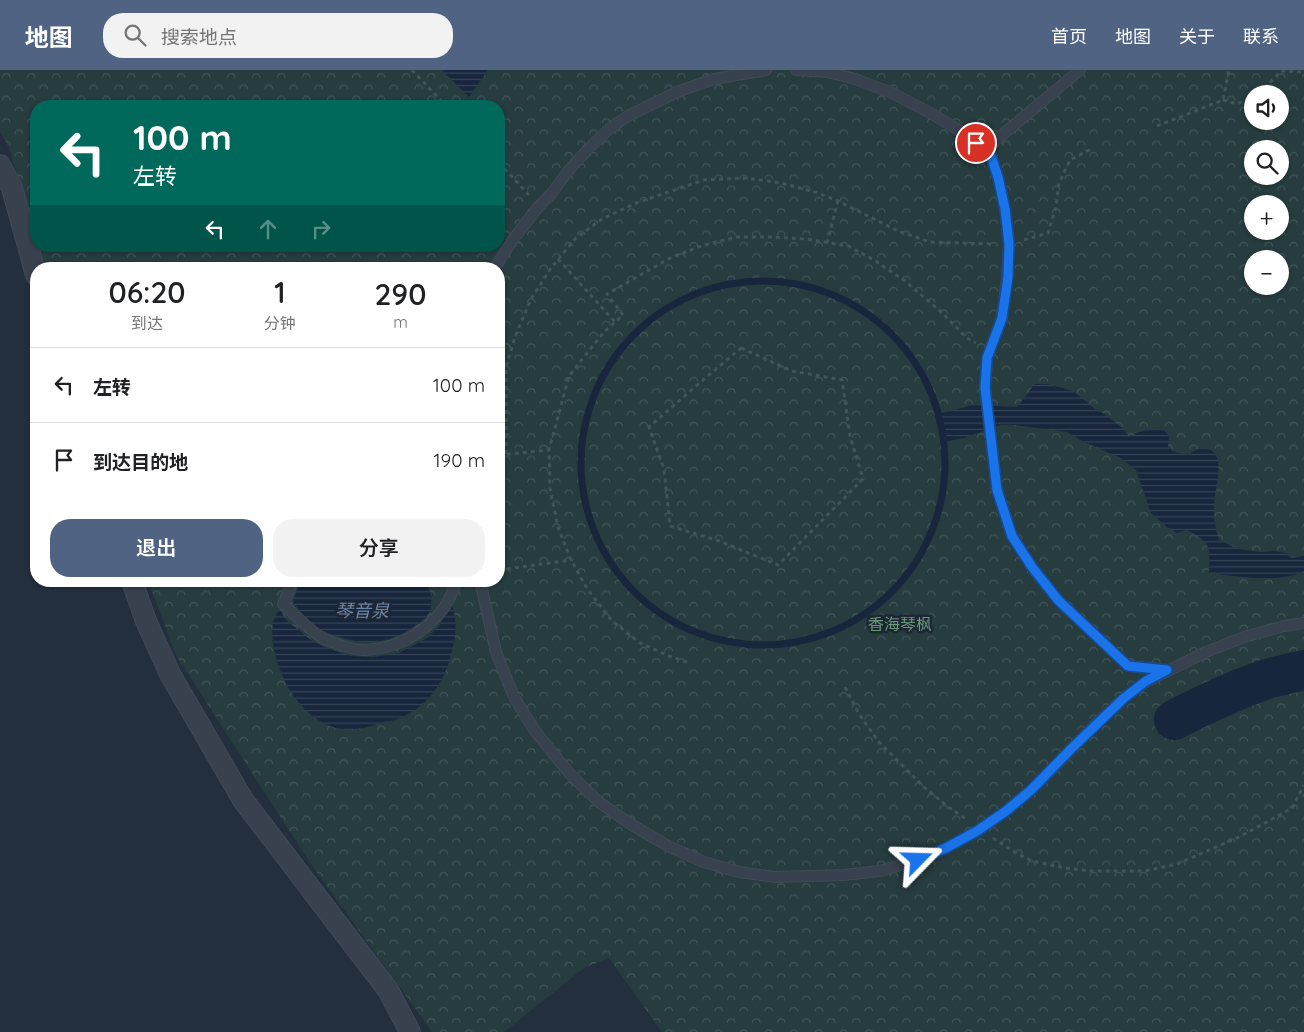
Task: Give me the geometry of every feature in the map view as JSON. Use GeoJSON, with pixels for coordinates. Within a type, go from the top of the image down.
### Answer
{"type":"FeatureCollection","features":[{"type":"Feature","properties":{"kind":"street"},"geometry":{"type":"LineString","coordinates":[[0,164],[12,188],[32,262]]}},
{"type":"Feature","properties":{"kind":"street"},"geometry":{"type":"LineString","coordinates":[[134,587],[146,621],[170,674],[243,800],[388,990],[410,1032]]}},
{"type":"Feature","properties":{"kind":"lane"},"geometry":{"type":"LineString","coordinates":[[505,252],[569,170],[609,129],[628,116],[679,91],[714,79],[766,70]]}},
{"type":"Feature","properties":{"kind":"lane"},"geometry":{"type":"LineString","coordinates":[[796,70],[828,72],[855,79],[892,93],[936,116],[968,136],[991,156],[1005,209],[1009,244],[1008,277],[1002,318],[987,358],[985,388],[997,490],[1012,536],[1032,567],[1058,600],[1128,666],[1167,670]]}},
{"type":"Feature","properties":{"kind":"lane"},"geometry":{"type":"LineString","coordinates":[[984,150],[1080,70]]}},
{"type":"Feature","properties":{"kind":"lane"},"geometry":{"type":"LineString","coordinates":[[291,587],[283,604],[323,638],[343,646],[363,650],[390,647],[426,628],[448,600],[453,587]]}},
{"type":"Feature","properties":{"kind":"lane"},"geometry":{"type":"LineString","coordinates":[[481,587],[496,652],[514,697],[535,731],[570,774],[600,803],[668,846],[704,862],[739,872],[776,877],[844,875],[880,871],[918,860],[946,848],[977,831],[1006,811],[1031,790],[1124,698],[1146,681],[1206,652],[1244,637],[1284,626],[1304,623]]}},
{"type":"Feature","properties":{"kind":"path"},"geometry":{"type":"LineString","coordinates":[[412,70],[440,100]]}},
{"type":"Feature","properties":{"kind":"path"},"geometry":{"type":"LineString","coordinates":[[1223,100],[1229,70]]}},
{"type":"Feature","properties":{"kind":"path"},"geometry":{"type":"LineString","coordinates":[[1268,85],[1281,71],[1304,72]]}},
{"type":"Feature","properties":{"kind":"path"},"geometry":{"type":"LineString","coordinates":[[1157,126],[1223,100],[1237,104],[1244,101]]}},
{"type":"Feature","properties":{"kind":"path"},"geometry":{"type":"LineString","coordinates":[[549,450],[506,454],[506,367],[514,337],[531,299],[551,268],[576,238],[602,219],[636,203],[704,180],[746,178],[781,183],[818,193],[898,231],[930,242],[1009,244],[1048,233],[1056,207],[1059,183],[1070,160],[1090,149]]}},
{"type":"Feature","properties":{"kind":"path"},"geometry":{"type":"LineString","coordinates":[[505,169],[539,206]]}},
{"type":"Feature","properties":{"kind":"path"},"geometry":{"type":"LineString","coordinates":[[827,243],[838,201]]}},
{"type":"Feature","properties":{"kind":"path"},"geometry":{"type":"LineString","coordinates":[[687,662],[640,643],[612,621],[588,590],[571,560],[558,527],[550,489],[549,450],[569,376],[604,332],[624,315],[607,294],[672,257],[704,245],[737,237],[772,237],[848,246],[882,265],[905,281],[940,311],[967,338],[990,351]]}},
{"type":"Feature","properties":{"kind":"path"},"geometry":{"type":"LineString","coordinates":[[558,259],[615,322]]}},
{"type":"Feature","properties":{"kind":"path"},"geometry":{"type":"LineString","coordinates":[[741,348],[792,371],[842,380],[850,436],[864,479],[778,566],[719,540],[670,526],[664,469],[649,427],[741,348]]}},
{"type":"Feature","properties":{"kind":"path"},"geometry":{"type":"LineString","coordinates":[[505,569],[571,560]]}},
{"type":"Feature","properties":{"kind":"path"},"geometry":{"type":"LineString","coordinates":[[845,687],[859,714],[878,741],[925,788],[969,820],[977,831],[994,838],[1032,861],[1065,868],[1090,870],[1145,871],[1177,864],[1239,837],[1292,808],[1304,785]]}},
{"type":"Feature","properties":{"kind":"green space","name":"香海琴枫"},"geometry":{"type":"Polygon","coordinates":[[[0,70],[1304,70],[1304,1032],[662,1032],[609,958],[584,968],[504,1032],[432,1032],[311,864],[177,657],[150,587],[505,587],[505,262],[42,262],[39,252],[505,252],[505,100],[30,100],[30,223],[9,148],[0,131],[0,70]]]}},
{"type":"Feature","properties":{"kind":"water"},"geometry":{"type":"Polygon","coordinates":[[[442,70],[488,70],[469,97],[442,70]]]}},
{"type":"Feature","properties":{"kind":"water"},"geometry":{"type":"Polygon","coordinates":[[[1034,384],[1047,384],[1073,391],[1121,427],[1129,437],[1146,430],[1164,430],[1169,437],[1168,446],[1172,451],[1188,455],[1200,448],[1211,450],[1216,455],[1218,461],[1214,513],[1219,540],[1238,549],[1260,552],[1275,551],[1286,553],[1291,558],[1304,556],[1304,571],[1294,575],[1271,578],[1209,573],[1209,551],[1205,542],[1186,530],[1177,533],[1151,513],[1136,470],[1121,458],[1082,441],[1067,432],[1001,425],[964,438],[943,442],[938,414],[973,405],[1017,407],[1034,384]]]}},
{"type":"Feature","properties":{"kind":"water","name":"琴音泉"},"geometry":{"type":"Polygon","coordinates":[[[298,587],[428,587],[431,595],[430,610],[425,617],[399,635],[374,642],[357,641],[330,634],[314,625],[293,603],[298,587]]]}},
{"type":"Feature","properties":{"kind":"water"},"geometry":{"type":"Polygon","coordinates":[[[451,603],[455,616],[455,635],[448,666],[443,676],[425,702],[408,714],[392,721],[362,728],[342,729],[317,719],[296,700],[277,662],[272,634],[273,623],[280,610],[287,621],[311,640],[326,648],[351,656],[373,657],[399,653],[427,638],[440,625],[451,603]]]}},
{"type":"Feature","properties":{"kind":"waterway"},"geometry":{"type":"LineString","coordinates":[[763,281],[798,285],[833,295],[864,312],[891,335],[914,362],[931,393],[941,428],[945,463],[941,498],[931,533],[914,564],[891,591],[864,614],[833,631],[798,641],[763,645],[728,641],[693,631],[662,614],[635,591],[612,564],[595,533],[585,498],[581,463],[585,428],[595,393],[612,362],[635,335],[662,312],[693,295],[728,285],[763,281]]}},
{"type":"Feature","properties":{"kind":"waterway"},"geometry":{"type":"LineString","coordinates":[[1174,720],[1245,687],[1270,678],[1304,670]]}},
{"type":"Feature","properties":{"kind":"route"},"geometry":{"type":"LineString","coordinates":[[918,860],[946,848],[977,831],[1006,811],[1049,773],[1124,698],[1146,681],[1167,670],[1128,666],[1058,600],[1032,567],[1012,536],[997,490],[985,388],[987,358],[1002,318],[1008,277],[1009,244],[1005,209],[998,177],[991,156],[976,143]]}}]}
